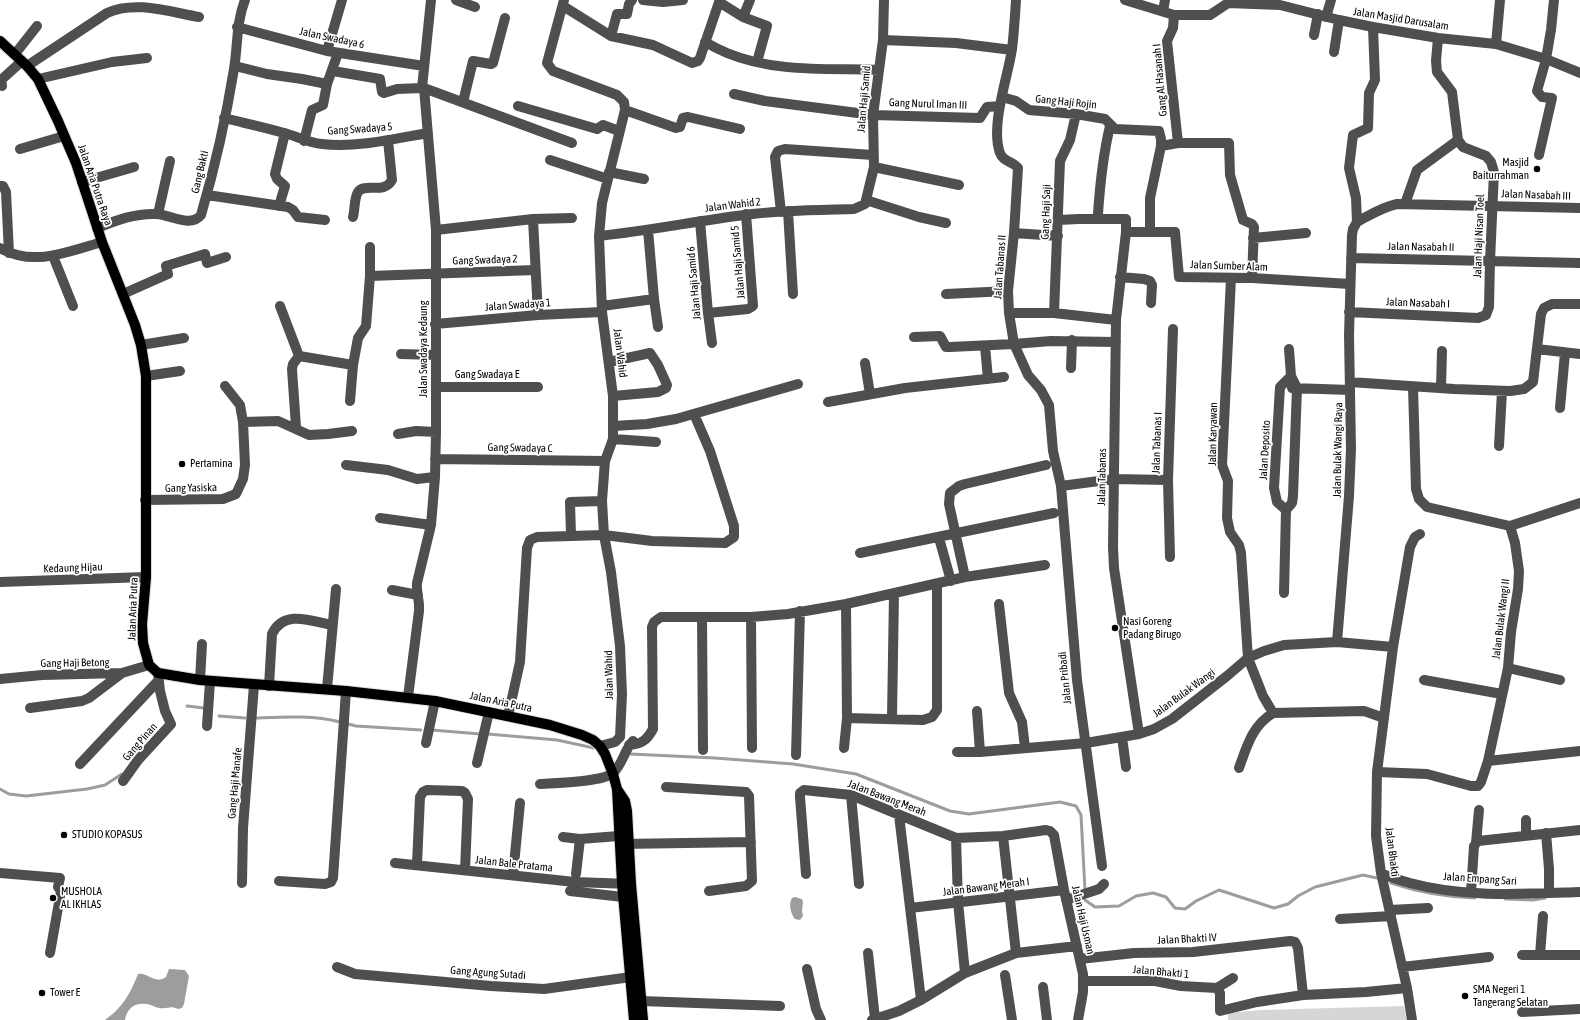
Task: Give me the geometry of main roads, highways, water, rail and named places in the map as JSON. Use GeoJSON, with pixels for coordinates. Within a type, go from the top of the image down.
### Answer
{"type":"FeatureCollection","features":[{"type":"Feature","properties":{"kind":"main road","name":"Jalan Aria Putra Raya"},"geometry":{"type":"LineString","coordinates":[[0,41],[21,60],[38,79],[64,136],[82,182],[102,242],[123,294],[142,349]]}},
{"type":"Feature","properties":{"kind":"main road","name":"Jalan Aria Putra"},"geometry":{"type":"LineString","coordinates":[[142,349],[146,376],[146,577],[142,624],[143,643],[149,665],[158,677],[210,682],[327,689],[408,697],[435,701],[550,725],[582,735],[593,740],[602,749],[613,774],[617,789],[625,801],[627,811],[622,841],[627,884]]}},
{"type":"Feature","properties":{"kind":"main road"},"geometry":{"type":"LineString","coordinates":[[627,884],[623,897],[634,977],[641,1000],[643,1020]]}},
{"type":"Feature","properties":{"kind":"main road"},"geometry":{"type":"LineString","coordinates":[[627,884],[634,977],[634,1020]]}},
{"type":"Feature","properties":{"kind":"waterway"},"geometry":{"type":"LineString","coordinates":[[187,706],[204,708]]}},
{"type":"Feature","properties":{"kind":"waterway"},"geometry":{"type":"LineString","coordinates":[[219,716],[245,718]]}},
{"type":"Feature","properties":{"kind":"waterway"},"geometry":{"type":"LineString","coordinates":[[255,718],[308,717],[340,722]]}},
{"type":"Feature","properties":{"kind":"waterway"},"geometry":{"type":"LineString","coordinates":[[348,724],[356,726],[421,730]]}},
{"type":"Feature","properties":{"kind":"waterway"},"geometry":{"type":"LineString","coordinates":[[432,730],[480,734]]}},
{"type":"Feature","properties":{"kind":"waterway"},"geometry":{"type":"LineString","coordinates":[[488,734],[557,740],[594,748]]}},
{"type":"Feature","properties":{"kind":"waterway"},"geometry":{"type":"LineString","coordinates":[[630,754],[715,758],[793,764],[856,774],[950,811],[969,814],[1060,802],[1076,806],[1081,815],[1085,890]]}},
{"type":"Feature","properties":{"kind":"waterway"},"geometry":{"type":"LineString","coordinates":[[0,789],[9,794],[26,796],[87,789],[105,785],[122,774]]}},
{"type":"Feature","properties":{"kind":"waterway"},"geometry":{"type":"LineString","coordinates":[[1085,900],[1095,907],[1119,906],[1136,896],[1153,893],[1166,897],[1175,908],[1185,909],[1196,901],[1219,890],[1274,908],[1288,904],[1298,896],[1315,887],[1363,875],[1377,878]]}},
{"type":"Feature","properties":{"kind":"waterway"},"geometry":{"type":"LineString","coordinates":[[1391,883],[1432,894],[1475,898]]}},
{"type":"Feature","properties":{"kind":"waterway"},"geometry":{"type":"LineString","coordinates":[[1505,899],[1533,900],[1545,898]]}},
{"type":"Feature","properties":{"kind":"place","name":"Masjid Baiturrahman"},"geometry":{"type":"Point","coordinates":[1537,169]}},
{"type":"Feature","properties":{"kind":"place","name":"Pertamina"},"geometry":{"type":"Point","coordinates":[182,464]}},
{"type":"Feature","properties":{"kind":"place","name":"Nasi Goreng Padang Birugo"},"geometry":{"type":"Point","coordinates":[1115,628]}},
{"type":"Feature","properties":{"kind":"place","name":"STUDIO KOPASUS"},"geometry":{"type":"Point","coordinates":[64,835]}},
{"type":"Feature","properties":{"kind":"place","name":"MUSHOLA AL IKHLAS"},"geometry":{"type":"Point","coordinates":[53,898]}},
{"type":"Feature","properties":{"kind":"place","name":"Tower E"},"geometry":{"type":"Point","coordinates":[42,993]}},
{"type":"Feature","properties":{"kind":"place","name":"SMA Negeri 1 Tangerang Selatan"},"geometry":{"type":"Point","coordinates":[1465,996]}}]}
